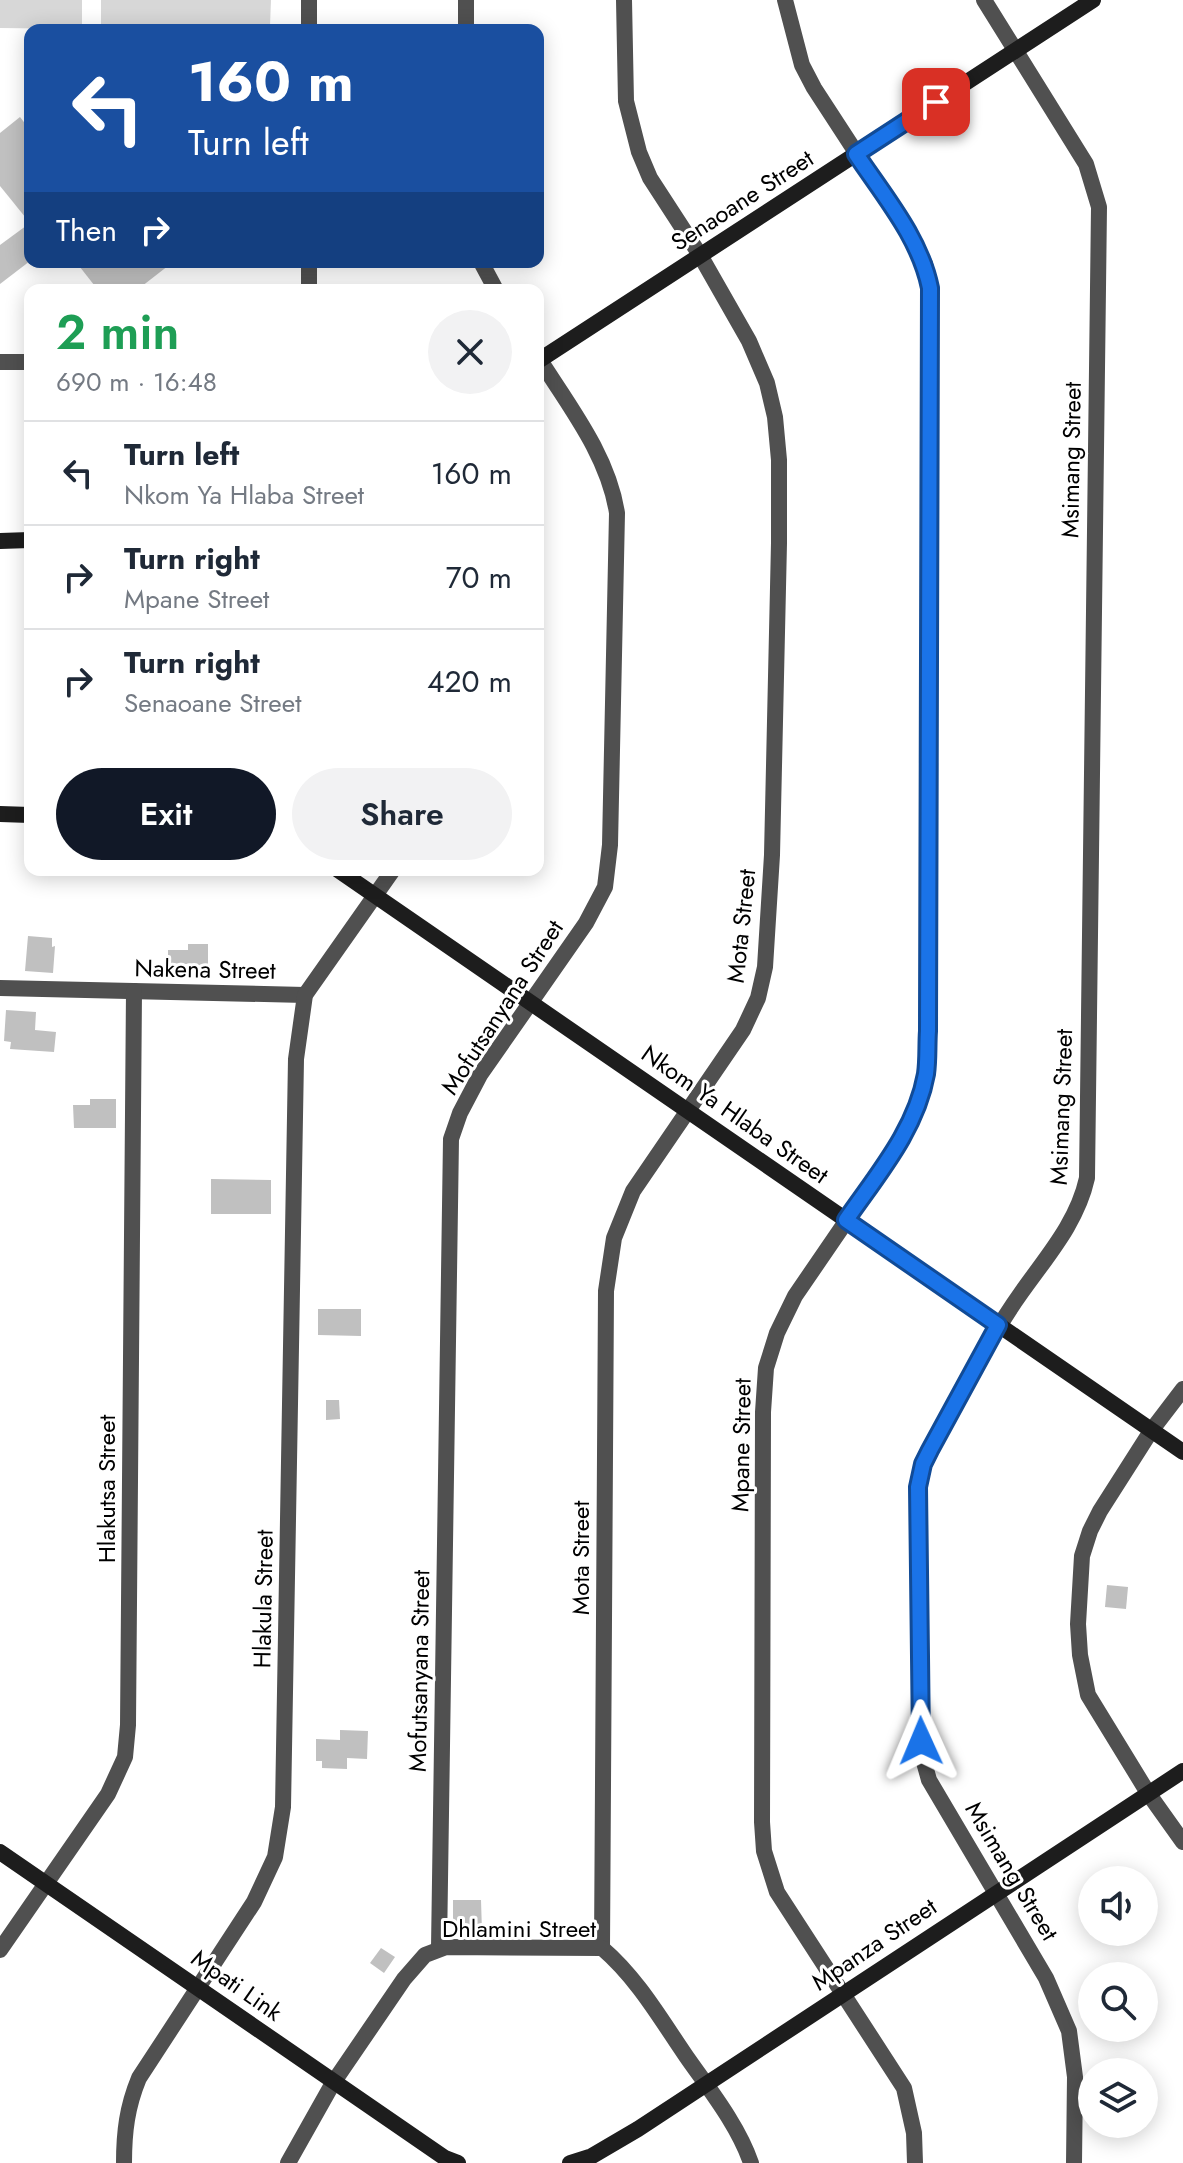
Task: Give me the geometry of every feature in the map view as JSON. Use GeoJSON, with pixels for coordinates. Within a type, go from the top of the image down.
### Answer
{"type":"FeatureCollection","features":[{"type":"Feature","properties":{"kind":"street"},"geometry":{"type":"LineString","coordinates":[[309,0],[309,24]]}},
{"type":"Feature","properties":{"kind":"street"},"geometry":{"type":"LineString","coordinates":[[466,0],[466,24]]}},
{"type":"Feature","properties":{"kind":"street","name":"Mota Street"},"geometry":{"type":"LineString","coordinates":[[602,1948],[606,1291],[614,1238],[633,1191],[743,1030],[758,998],[765,967],[772,855],[779,543],[779,460],[775,417],[767,383],[749,341],[700,255],[650,178],[639,152],[626,101],[624,0]]}},
{"type":"Feature","properties":{"kind":"street","name":"Mpane Street"},"geometry":{"type":"LineString","coordinates":[[785,0],[802,65],[911,237],[925,264],[930,288],[928,1015],[926,1074],[915,1111],[897,1147],[795,1296],[777,1333],[766,1368],[763,1412],[761,1796],[764,1851],[777,1892],[904,2088],[914,2133],[915,2163]]}},
{"type":"Feature","properties":{"kind":"street","name":"Msimang Street"},"geometry":{"type":"LineString","coordinates":[[984,0],[1086,164],[1099,207],[1087,1178],[1081,1203],[1068,1227],[998,1325],[923,1464],[918,1487],[924,1768],[1046,1978],[1069,2031],[1075,2077],[1074,2163]]}},
{"type":"Feature","properties":{"kind":"street","name":"Senaoane Street"},"geometry":{"type":"LineString","coordinates":[[544,356],[1093,0]]}},
{"type":"Feature","properties":{"kind":"street"},"geometry":{"type":"LineString","coordinates":[[0,362],[24,362]]}},
{"type":"Feature","properties":{"kind":"street","name":"Mofutsanyana Street"},"geometry":{"type":"LineString","coordinates":[[439,1948],[451,1139],[460,1113],[480,1075],[586,923],[605,887],[610,845],[617,513],[607,472],[544,367]]}},
{"type":"Feature","properties":{"kind":"street"},"geometry":{"type":"LineString","coordinates":[[0,541],[24,540]]}},
{"type":"Feature","properties":{"kind":"street"},"geometry":{"type":"LineString","coordinates":[[0,814],[24,815]]}},
{"type":"Feature","properties":{"kind":"street","name":"Nkom Ya Hlaba Street"},"geometry":{"type":"LineString","coordinates":[[347,876],[1183,1452]]}},
{"type":"Feature","properties":{"kind":"street","name":"Nakena Street"},"geometry":{"type":"LineString","coordinates":[[0,988],[305,995],[389,876]]}},
{"type":"Feature","properties":{"kind":"street","name":"Hlakutsa Street"},"geometry":{"type":"LineString","coordinates":[[0,1950],[108,1794],[125,1757],[134,991]]}},
{"type":"Feature","properties":{"kind":"street","name":"Hlakula Street"},"geometry":{"type":"LineString","coordinates":[[124,2163],[124,2130],[139,2078],[254,1902],[275,1857],[283,1807],[296,1059],[305,995]]}},
{"type":"Feature","properties":{"kind":"street"},"geometry":{"type":"LineString","coordinates":[[1183,1389],[1151,1431],[1090,1531],[1082,1556],[1078,1624],[1088,1695],[1148,1793],[1183,1842]]}},
{"type":"Feature","properties":{"kind":"street","name":"Mpanza Street"},"geometry":{"type":"LineString","coordinates":[[570,2163],[592,2160],[1183,1771]]}},
{"type":"Feature","properties":{"kind":"street","name":"Mpati Link"},"geometry":{"type":"LineString","coordinates":[[0,1852],[449,2161]]}},
{"type":"Feature","properties":{"kind":"street","name":"Dhlamini Street"},"geometry":{"type":"LineString","coordinates":[[288,2163],[333,2083],[410,1971],[425,1955],[439,1948],[602,1948],[635,1982],[706,2085],[747,2151],[751,2163]]}},
{"type":"Feature","properties":{"kind":"shaded area"},"geometry":{"type":"Polygon","coordinates":[[[0,0],[82,0],[82,24],[24,24],[24,28],[0,28],[0,0]]]}},
{"type":"Feature","properties":{"kind":"shaded area"},"geometry":{"type":"Polygon","coordinates":[[[101,0],[271,0],[270,24],[101,24],[101,0]]]}},
{"type":"Feature","properties":{"kind":"building"},"geometry":{"type":"Polygon","coordinates":[[[20,117],[24,122],[24,216],[0,186],[0,133],[20,117]]]}},
{"type":"Feature","properties":{"kind":"building"},"geometry":{"type":"Polygon","coordinates":[[[24,227],[24,266],[0,284],[0,245],[24,227]]]}},
{"type":"Feature","properties":{"kind":"building"},"geometry":{"type":"Polygon","coordinates":[[[81,268],[165,268],[145,284],[93,284],[81,268]]]}},
{"type":"Feature","properties":{"kind":"building"},"geometry":{"type":"Polygon","coordinates":[[[28,936],[52,938],[52,947],[55,946],[53,973],[25,971],[28,936]]]}},
{"type":"Feature","properties":{"kind":"building"},"geometry":{"type":"Polygon","coordinates":[[[188,944],[208,944],[208,972],[187,972],[187,964],[168,964],[168,950],[188,950],[188,944]]]}},
{"type":"Feature","properties":{"kind":"building"},"geometry":{"type":"Polygon","coordinates":[[[6,1010],[36,1012],[35,1030],[56,1032],[54,1052],[10,1049],[11,1042],[4,1041],[6,1010]]]}},
{"type":"Feature","properties":{"kind":"building"},"geometry":{"type":"Polygon","coordinates":[[[90,1099],[116,1099],[116,1128],[74,1128],[73,1105],[90,1105],[90,1099]]]}},
{"type":"Feature","properties":{"kind":"building"},"geometry":{"type":"Polygon","coordinates":[[[211,1179],[271,1180],[271,1214],[211,1214],[211,1179]]]}},
{"type":"Feature","properties":{"kind":"building"},"geometry":{"type":"Polygon","coordinates":[[[318,1309],[361,1309],[361,1336],[318,1335],[318,1309]]]}},
{"type":"Feature","properties":{"kind":"building"},"geometry":{"type":"Polygon","coordinates":[[[326,1400],[339,1400],[340,1419],[326,1420],[326,1400]]]}},
{"type":"Feature","properties":{"kind":"building"},"geometry":{"type":"Polygon","coordinates":[[[1107,1585],[1128,1587],[1126,1609],[1105,1607],[1107,1585]]]}},
{"type":"Feature","properties":{"kind":"building"},"geometry":{"type":"Polygon","coordinates":[[[340,1730],[368,1731],[367,1759],[347,1758],[347,1769],[322,1768],[322,1761],[316,1761],[316,1739],[340,1740],[340,1730]]]}},
{"type":"Feature","properties":{"kind":"building"},"geometry":{"type":"Polygon","coordinates":[[[453,1900],[481,1900],[482,1932],[453,1936],[453,1900]]]}},
{"type":"Feature","properties":{"kind":"building"},"geometry":{"type":"Polygon","coordinates":[[[381,1948],[395,1957],[384,1973],[370,1963],[381,1948]]]}},
{"type":"Feature","properties":{"kind":"route"},"geometry":{"type":"LineString","coordinates":[[921,1741],[920,1474],[998,1325],[846,1220],[897,1147],[915,1111],[926,1074],[928,1031],[930,288],[925,264],[911,237],[856,154],[936,102]]}}]}
